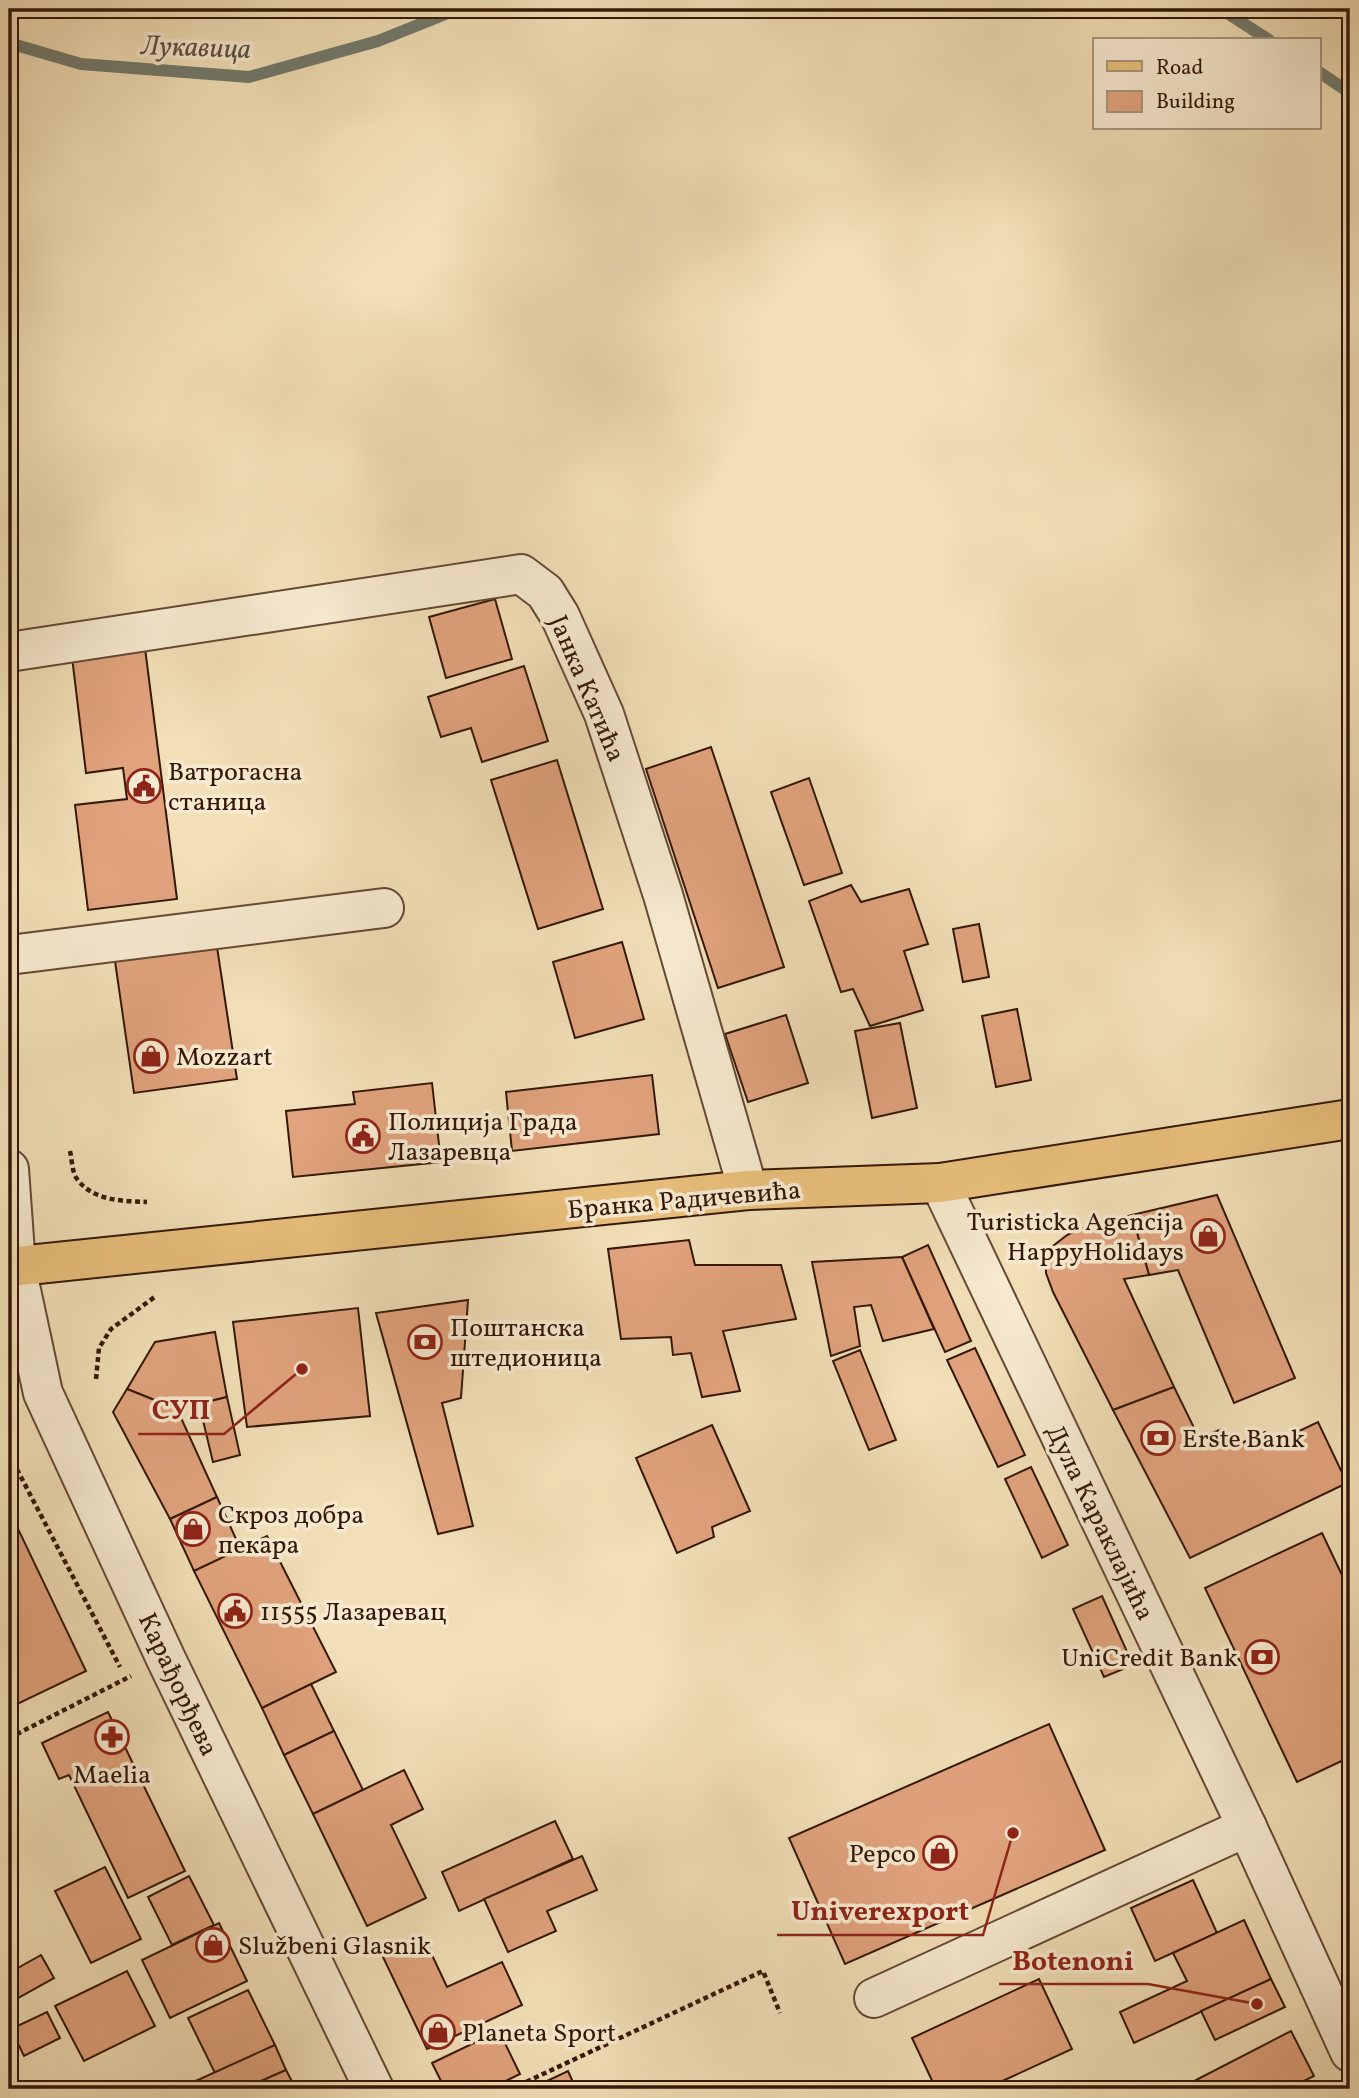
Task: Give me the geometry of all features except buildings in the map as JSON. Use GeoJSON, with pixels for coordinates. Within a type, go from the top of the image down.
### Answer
{"type":"FeatureCollection","features":[{"type":"Feature","properties":{"kind":"main road","name":"Бранка Радичевића"},"geometry":{"type":"LineString","coordinates":[[13,1267],[748,1189],[940,1183],[1350,1119]]}},
{"type":"Feature","properties":{"kind":"street","name":"Јанка Катића"},"geometry":{"type":"LineString","coordinates":[[9,652],[521,574],[545,592],[560,616],[604,714],[663,895],[748,1189]]}},
{"type":"Feature","properties":{"kind":"street"},"geometry":{"type":"LineString","coordinates":[[9,955],[384,908]]}},
{"type":"Feature","properties":{"kind":"street","name":"Карађорђева"},"geometry":{"type":"LineString","coordinates":[[9,1168],[13,1267],[43,1393],[174,1675],[374,2089]]}},
{"type":"Feature","properties":{"kind":"street","name":"Дула Караклајића"},"geometry":{"type":"LineString","coordinates":[[940,1183],[1247,1827],[1350,2052]]}},
{"type":"Feature","properties":{"kind":"street"},"geometry":{"type":"LineString","coordinates":[[874,1998],[1247,1827]]}},
{"type":"Feature","properties":{"kind":"path"},"geometry":{"type":"LineString","coordinates":[[70,1151],[77,1179],[94,1193],[115,1201],[146,1202]]}},
{"type":"Feature","properties":{"kind":"path"},"geometry":{"type":"LineString","coordinates":[[96,1379],[99,1348],[111,1329],[156,1296]]}},
{"type":"Feature","properties":{"kind":"path"},"geometry":{"type":"LineString","coordinates":[[9,1454],[132,1688]]}},
{"type":"Feature","properties":{"kind":"path"},"geometry":{"type":"LineString","coordinates":[[9,1738],[127,1679],[174,1675]]}},
{"type":"Feature","properties":{"kind":"path"},"geometry":{"type":"LineString","coordinates":[[511,2089],[763,1972],[780,2013]]}},
{"type":"Feature","properties":{"kind":"waterway","name":"Лукавица"},"geometry":{"type":"LineString","coordinates":[[9,43],[81,64],[249,77],[378,41],[458,9]]}},
{"type":"Feature","properties":{"kind":"waterway","name":"Лукавица"},"geometry":{"type":"LineString","coordinates":[[1221,9],[1266,38]]}},
{"type":"Feature","properties":{"kind":"waterway","name":"Лукавица"},"geometry":{"type":"LineString","coordinates":[[1320,73],[1350,93]]}},
{"type":"Feature","properties":{"kind":"place","name":"Ватрогасна станица"},"geometry":{"type":"Point","coordinates":[144,786]}},
{"type":"Feature","properties":{"kind":"place","name":"Mozzart"},"geometry":{"type":"Point","coordinates":[151,1056]}},
{"type":"Feature","properties":{"kind":"place","name":"Полиција Града Лазаревца"},"geometry":{"type":"Point","coordinates":[363,1136]}},
{"type":"Feature","properties":{"kind":"place","name":"Turisticka Agencija HappyHolidays"},"geometry":{"type":"Point","coordinates":[1208,1236]}},
{"type":"Feature","properties":{"kind":"place","name":"Поштанска штедионица"},"geometry":{"type":"Point","coordinates":[425,1342]}},
{"type":"Feature","properties":{"kind":"place","name":"СУП"},"geometry":{"type":"Point","coordinates":[302,1369]}},
{"type":"Feature","properties":{"kind":"place","name":"Erste Bank"},"geometry":{"type":"Point","coordinates":[1158,1438]}},
{"type":"Feature","properties":{"kind":"place","name":"Скроз добра пекара"},"geometry":{"type":"Point","coordinates":[193,1529]}},
{"type":"Feature","properties":{"kind":"place","name":"11555 Лазаревац"},"geometry":{"type":"Point","coordinates":[235,1611]}},
{"type":"Feature","properties":{"kind":"place","name":"UniCredit Bank"},"geometry":{"type":"Point","coordinates":[1262,1657]}},
{"type":"Feature","properties":{"kind":"place","name":"Maelia"},"geometry":{"type":"Point","coordinates":[112,1737]}},
{"type":"Feature","properties":{"kind":"place","name":"Univerexport"},"geometry":{"type":"Point","coordinates":[1013,1833]}},
{"type":"Feature","properties":{"kind":"place","name":"Pepco"},"geometry":{"type":"Point","coordinates":[940,1853]}},
{"type":"Feature","properties":{"kind":"place","name":"Službeni Glasnik"},"geometry":{"type":"Point","coordinates":[213,1945]}},
{"type":"Feature","properties":{"kind":"place","name":"Botenoni"},"geometry":{"type":"Point","coordinates":[1257,2004]}},
{"type":"Feature","properties":{"kind":"place","name":"Planeta Sport"},"geometry":{"type":"Point","coordinates":[438,2032]}}]}
